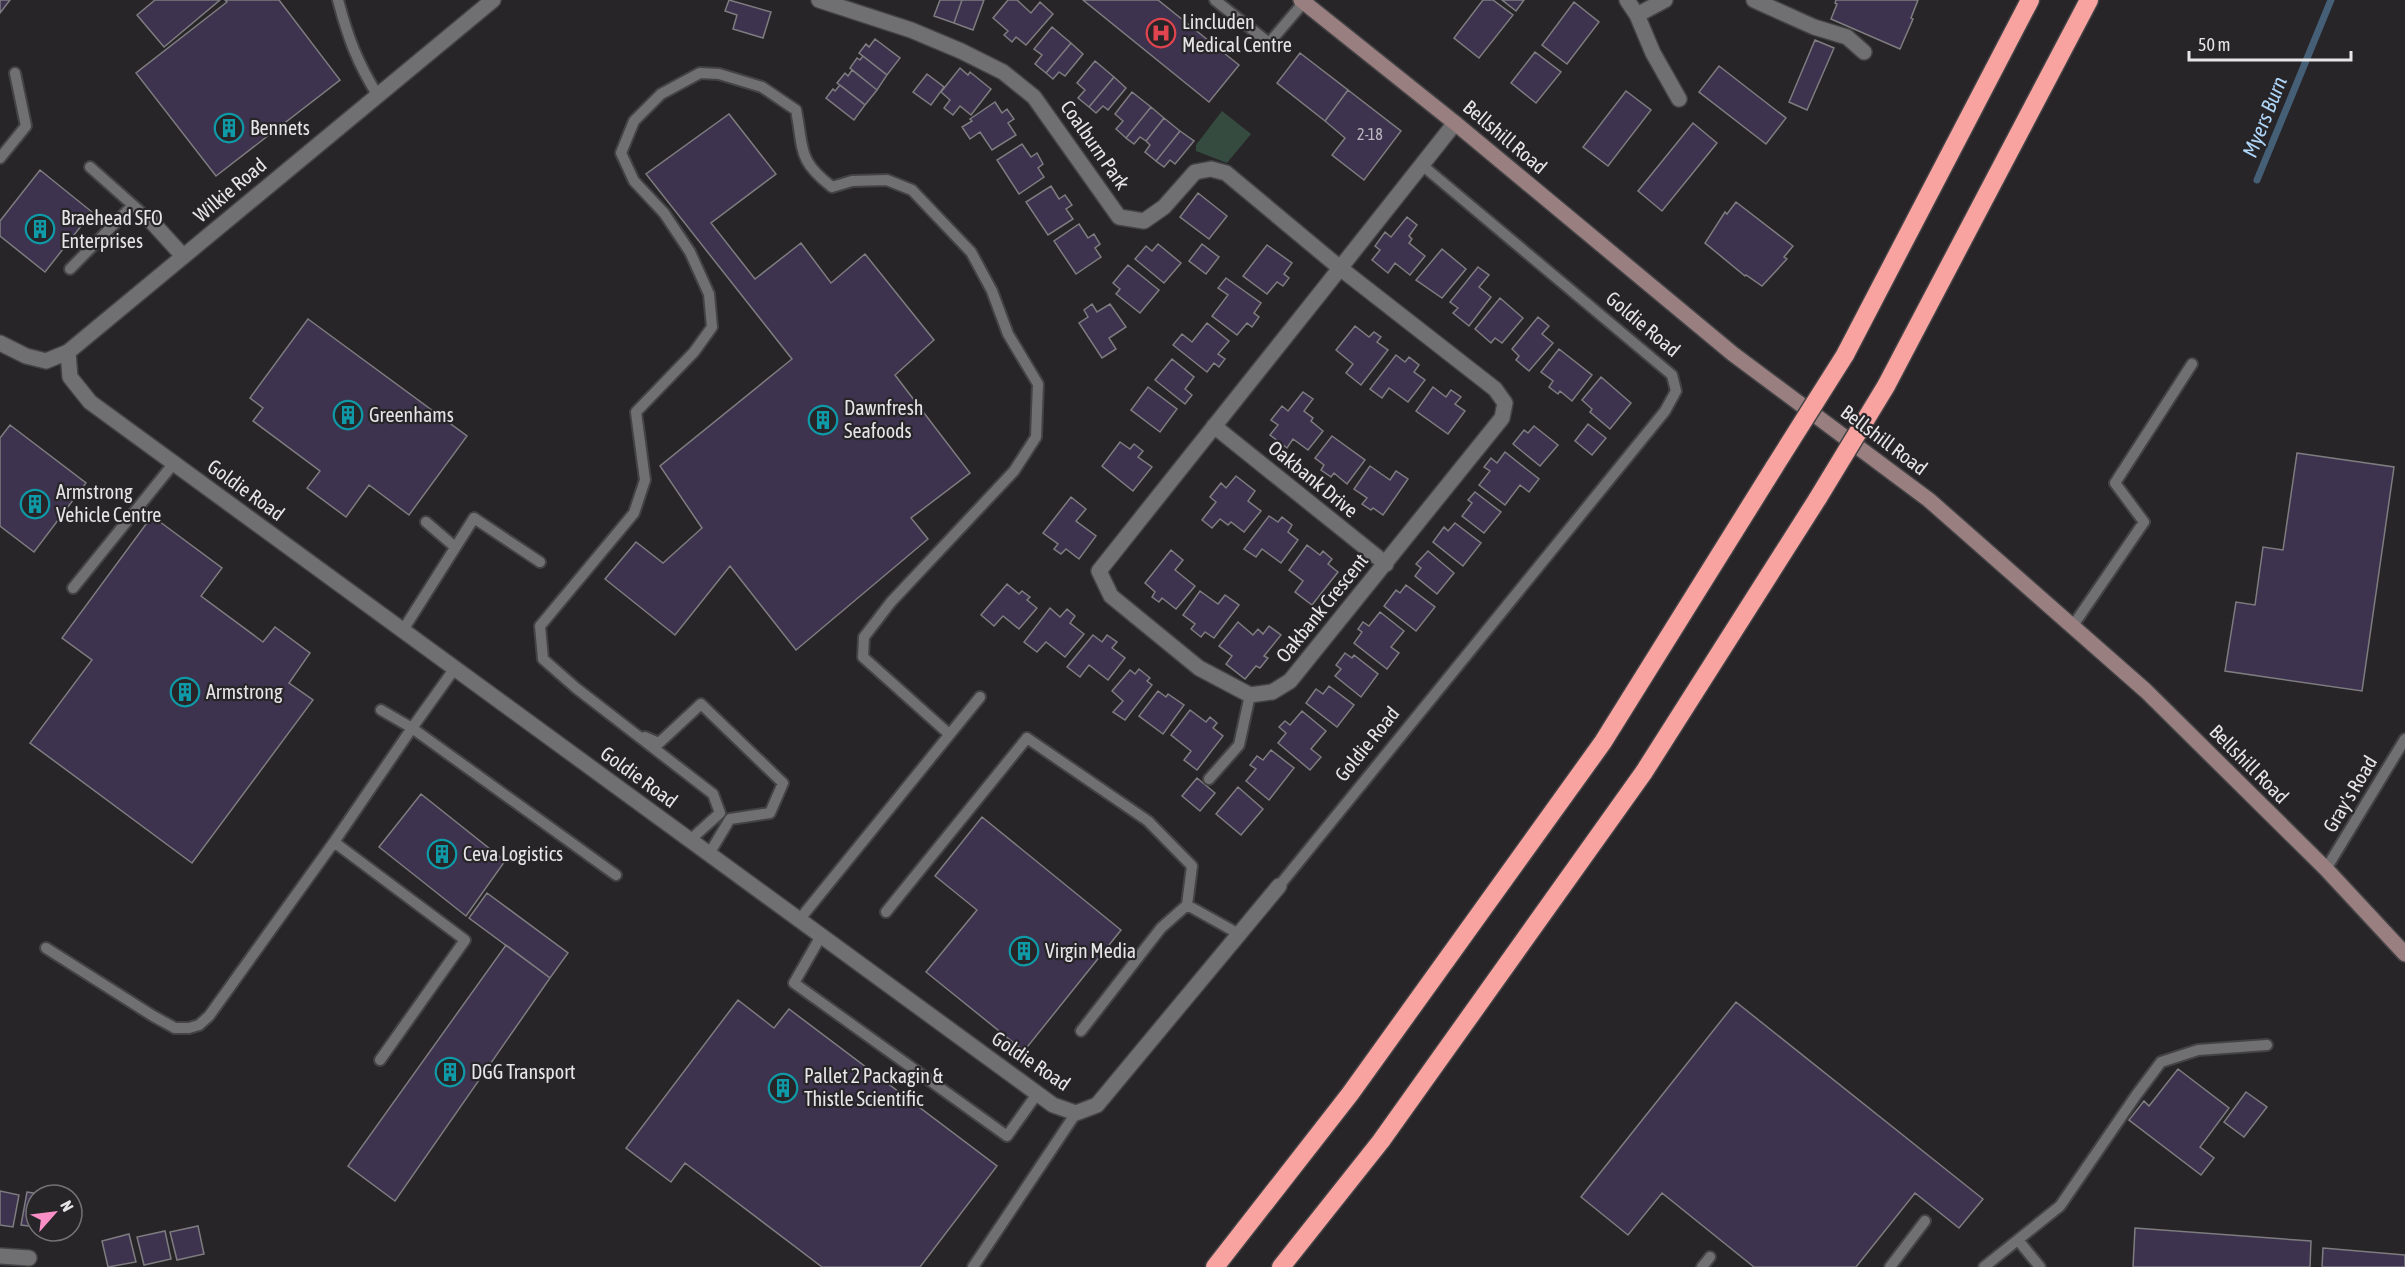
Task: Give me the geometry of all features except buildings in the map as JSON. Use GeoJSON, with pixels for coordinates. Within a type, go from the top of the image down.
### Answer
{"type":"FeatureCollection","features":[{"type":"Feature","properties":{"kind":"highway"},"geometry":{"type":"LineString","coordinates":[[1215,1267],[1350,1094],[1603,742],[1845,355],[2030,0]]}},
{"type":"Feature","properties":{"kind":"highway"},"geometry":{"type":"LineString","coordinates":[[1281,1267],[1381,1142],[1644,771],[1818,498],[1886,386],[2089,0]]}},
{"type":"Feature","properties":{"kind":"main road","name":"Bellshill Road"},"geometry":{"type":"LineString","coordinates":[[1303,1],[1455,123],[1733,354],[1929,500],[2146,691],[2326,869],[2405,954]]}},
{"type":"Feature","properties":{"kind":"street","name":"Wilkie Road"},"geometry":{"type":"LineString","coordinates":[[0,343],[26,356],[46,361],[68,352],[493,0]]}},
{"type":"Feature","properties":{"kind":"street","name":"Coalburn Park"},"geometry":{"type":"LineString","coordinates":[[819,0],[910,30],[961,51],[1003,72],[1034,97],[1119,217],[1144,221],[1164,207],[1195,172],[1211,169],[1226,173],[1340,268]]}},
{"type":"Feature","properties":{"kind":"street"},"geometry":{"type":"LineString","coordinates":[[1627,0],[1637,15],[1653,53],[1679,99]]}},
{"type":"Feature","properties":{"kind":"street"},"geometry":{"type":"LineString","coordinates":[[1637,15],[1665,0]]}},
{"type":"Feature","properties":{"kind":"street"},"geometry":{"type":"LineString","coordinates":[[1754,0],[1814,27],[1847,36],[1864,52]]}},
{"type":"Feature","properties":{"kind":"street"},"geometry":{"type":"LineString","coordinates":[[1250,695],[1199,668],[1111,596],[1099,571],[1455,123]]}},
{"type":"Feature","properties":{"kind":"street"},"geometry":{"type":"LineString","coordinates":[[152,222],[183,256]]}},
{"type":"Feature","properties":{"kind":"street","name":"Oakbank Crescent"},"geometry":{"type":"LineString","coordinates":[[1250,695],[1272,692],[1290,681],[1502,418],[1505,403],[1496,389],[1340,268]]}},
{"type":"Feature","properties":{"kind":"street","name":"Goldie Road"},"geometry":{"type":"LineString","coordinates":[[68,352],[70,377],[90,402],[1053,1105],[1076,1113],[1097,1105],[1279,886]]}},
{"type":"Feature","properties":{"kind":"street","name":"Oakbank Drive"},"geometry":{"type":"LineString","coordinates":[[1214,426],[1386,564]]}},
{"type":"Feature","properties":{"kind":"street"},"geometry":{"type":"LineString","coordinates":[[0,1256],[29,1258]]}},
{"type":"Feature","properties":{"kind":"lane"},"geometry":{"type":"LineString","coordinates":[[338,0],[347,34],[359,64],[378,96]]}},
{"type":"Feature","properties":{"kind":"lane"},"geometry":{"type":"LineString","coordinates":[[1215,0],[1269,43],[1303,1]]}},
{"type":"Feature","properties":{"kind":"lane"},"geometry":{"type":"LineString","coordinates":[[0,158],[26,126],[15,73]]}},
{"type":"Feature","properties":{"kind":"lane"},"geometry":{"type":"LineString","coordinates":[[690,840],[720,813],[713,794],[631,732],[543,659],[540,626],[634,513],[645,480],[636,412],[694,352],[712,327],[709,294],[690,252],[664,213],[634,182],[621,153],[634,121],[662,94],[700,73],[719,74],[762,87],[796,110],[802,154],[816,175],[832,187],[852,181],[887,180],[912,190],[971,252],[992,291],[1008,334],[1038,384],[1036,437],[1014,471],[891,602],[864,637],[863,657],[949,735]]}},
{"type":"Feature","properties":{"kind":"lane","name":"Goldie Road"},"geometry":{"type":"LineString","coordinates":[[1279,886],[1665,411],[1676,391],[1672,375],[1422,165]]}},
{"type":"Feature","properties":{"kind":"lane"},"geometry":{"type":"LineString","coordinates":[[90,167],[152,222]]}},
{"type":"Feature","properties":{"kind":"lane"},"geometry":{"type":"LineString","coordinates":[[70,269],[133,205]]}},
{"type":"Feature","properties":{"kind":"lane"},"geometry":{"type":"LineString","coordinates":[[2072,627],[2144,522],[2115,483],[2192,364]]}},
{"type":"Feature","properties":{"kind":"lane"},"geometry":{"type":"LineString","coordinates":[[72,588],[174,463]]}},
{"type":"Feature","properties":{"kind":"lane"},"geometry":{"type":"LineString","coordinates":[[403,630],[474,519],[540,562]]}},
{"type":"Feature","properties":{"kind":"lane"},"geometry":{"type":"LineString","coordinates":[[426,522],[455,547]]}},
{"type":"Feature","properties":{"kind":"lane"},"geometry":{"type":"LineString","coordinates":[[46,948],[175,1028],[189,1028],[198,1025],[209,1016],[455,668]]}},
{"type":"Feature","properties":{"kind":"lane"},"geometry":{"type":"LineString","coordinates":[[1209,779],[1239,745],[1250,695]]}},
{"type":"Feature","properties":{"kind":"lane"},"geometry":{"type":"LineString","coordinates":[[799,920],[980,697]]}},
{"type":"Feature","properties":{"kind":"lane"},"geometry":{"type":"LineString","coordinates":[[631,732],[659,743],[700,704],[783,783],[770,813],[730,819],[709,854]]}},
{"type":"Feature","properties":{"kind":"lane"},"geometry":{"type":"LineString","coordinates":[[381,710],[412,728],[616,874]]}},
{"type":"Feature","properties":{"kind":"lane"},"geometry":{"type":"LineString","coordinates":[[886,912],[1027,738],[1148,821],[1191,866],[1187,905],[1161,928],[1081,1031]]}},
{"type":"Feature","properties":{"kind":"lane","name":"Gray's Road"},"geometry":{"type":"LineString","coordinates":[[2326,869],[2405,739]]}},
{"type":"Feature","properties":{"kind":"lane"},"geometry":{"type":"LineString","coordinates":[[334,842],[465,940],[380,1060]]}},
{"type":"Feature","properties":{"kind":"lane"},"geometry":{"type":"LineString","coordinates":[[1187,905],[1239,934]]}},
{"type":"Feature","properties":{"kind":"lane"},"geometry":{"type":"LineString","coordinates":[[821,936],[794,983],[1007,1136],[1037,1094]]}},
{"type":"Feature","properties":{"kind":"lane"},"geometry":{"type":"LineString","coordinates":[[1984,1267],[2060,1206],[2161,1062],[2199,1050],[2266,1045]]}},
{"type":"Feature","properties":{"kind":"lane"},"geometry":{"type":"LineString","coordinates":[[973,1267],[1076,1113]]}},
{"type":"Feature","properties":{"kind":"lane"},"geometry":{"type":"LineString","coordinates":[[1890,1267],[1925,1221]]}},
{"type":"Feature","properties":{"kind":"lane"},"geometry":{"type":"LineString","coordinates":[[2018,1240],[2040,1267]]}},
{"type":"Feature","properties":{"kind":"lane"},"geometry":{"type":"LineString","coordinates":[[1702,1267],[1710,1257]]}},
{"type":"Feature","properties":{"kind":"green space"},"geometry":{"type":"Polygon","coordinates":[[[1222,111],[1251,134],[1227,163],[1196,151],[1196,145],[1222,111]]]}},
{"type":"Feature","properties":{"kind":"waterway","name":"Myers Burn"},"geometry":{"type":"LineString","coordinates":[[2257,180],[2331,0]]}},
{"type":"Feature","properties":{"kind":"place","name":"Lincluden Medical Centre"},"geometry":{"type":"Point","coordinates":[1161,33]}},
{"type":"Feature","properties":{"kind":"place","name":"Bennets"},"geometry":{"type":"Point","coordinates":[229,128]}},
{"type":"Feature","properties":{"kind":"place","name":"Braehead SFO Enterprises"},"geometry":{"type":"Point","coordinates":[40,229]}},
{"type":"Feature","properties":{"kind":"place","name":"Greenhams"},"geometry":{"type":"Point","coordinates":[348,415]}},
{"type":"Feature","properties":{"kind":"place","name":"Dawnfresh Seafoods"},"geometry":{"type":"Point","coordinates":[823,420]}},
{"type":"Feature","properties":{"kind":"place","name":"Armstrong Vehicle Centre"},"geometry":{"type":"Point","coordinates":[35,504]}},
{"type":"Feature","properties":{"kind":"place","name":"Armstrong"},"geometry":{"type":"Point","coordinates":[185,692]}},
{"type":"Feature","properties":{"kind":"place","name":"Ceva Logistics"},"geometry":{"type":"Point","coordinates":[442,854]}},
{"type":"Feature","properties":{"kind":"place","name":"Virgin Media"},"geometry":{"type":"Point","coordinates":[1024,951]}},
{"type":"Feature","properties":{"kind":"place","name":"DGG Transport"},"geometry":{"type":"Point","coordinates":[450,1072]}},
{"type":"Feature","properties":{"kind":"place","name":"Pallet 2 Packagin & Thistle Scientific"},"geometry":{"type":"Point","coordinates":[783,1088]}}]}
